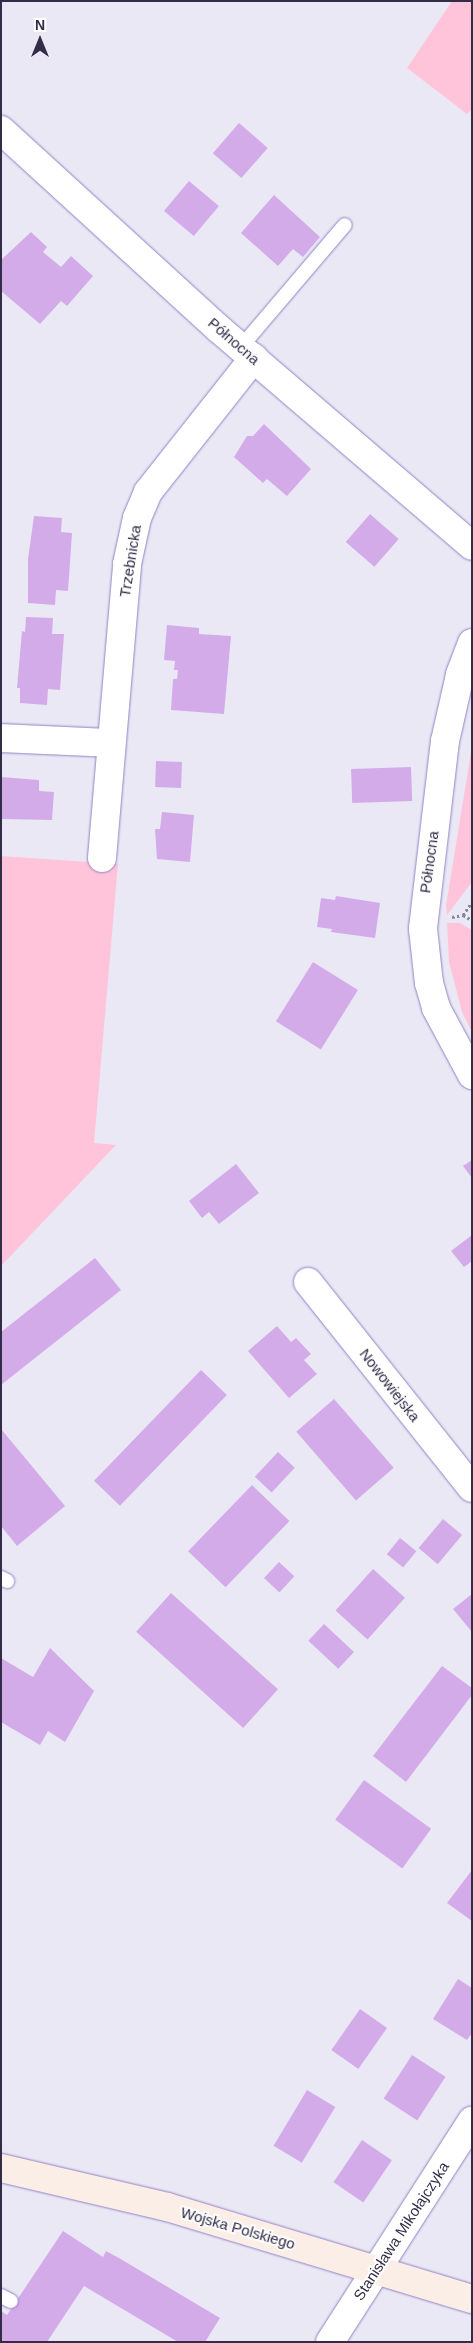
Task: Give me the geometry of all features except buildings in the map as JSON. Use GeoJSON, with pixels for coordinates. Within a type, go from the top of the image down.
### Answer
{"type":"FeatureCollection","features":[{"type":"Feature","properties":{"kind":"main road","name":"Wojska Polskiego"},"geometry":{"type":"LineString","coordinates":[[1,2168],[167,2207],[472,2299]]}},
{"type":"Feature","properties":{"kind":"street","name":"Północna"},"geometry":{"type":"LineString","coordinates":[[1,130],[247,352],[472,546]]}},
{"type":"Feature","properties":{"kind":"street","name":"Trzebnicka"},"geometry":{"type":"LineString","coordinates":[[102,858],[127,564],[137,518],[148,492],[247,352]]}},
{"type":"Feature","properties":{"kind":"street","name":"Północna"},"geometry":{"type":"LineString","coordinates":[[472,643],[460,675],[445,741],[423,930],[429,983],[436,1008],[472,1075]]}},
{"type":"Feature","properties":{"kind":"street"},"geometry":{"type":"LineString","coordinates":[[1,738],[111,743]]}},
{"type":"Feature","properties":{"kind":"street","name":"Nowowiejska"},"geometry":{"type":"LineString","coordinates":[[308,1282],[472,1488]]}},
{"type":"Feature","properties":{"kind":"street","name":"Stanisława Mikołajczyka"},"geometry":{"type":"LineString","coordinates":[[330,2342],[472,2121]]}},
{"type":"Feature","properties":{"kind":"lane"},"geometry":{"type":"LineString","coordinates":[[247,352],[345,225]]}},
{"type":"Feature","properties":{"kind":"path"},"geometry":{"type":"LineString","coordinates":[[463,915],[472,902]]}},
{"type":"Feature","properties":{"kind":"path"},"geometry":{"type":"LineString","coordinates":[[447,918],[463,915],[472,920]]}},
{"type":"Feature","properties":{"kind":"shaded area"},"geometry":{"type":"Polygon","coordinates":[[[452,1],[472,1],[472,109],[467,114],[407,68],[452,1]]]}},
{"type":"Feature","properties":{"kind":"shaded area"},"geometry":{"type":"Polygon","coordinates":[[[472,746],[472,882],[447,915],[446,906],[472,746]]]}},
{"type":"Feature","properties":{"kind":"shaded area"},"geometry":{"type":"Polygon","coordinates":[[[1,856],[118,864],[94,1143],[116,1145],[1,1266],[1,856]]]}},
{"type":"Feature","properties":{"kind":"shaded area"},"geometry":{"type":"Polygon","coordinates":[[[447,923],[460,923],[472,930],[472,1032],[462,1012],[449,962],[447,923]]]}}]}
